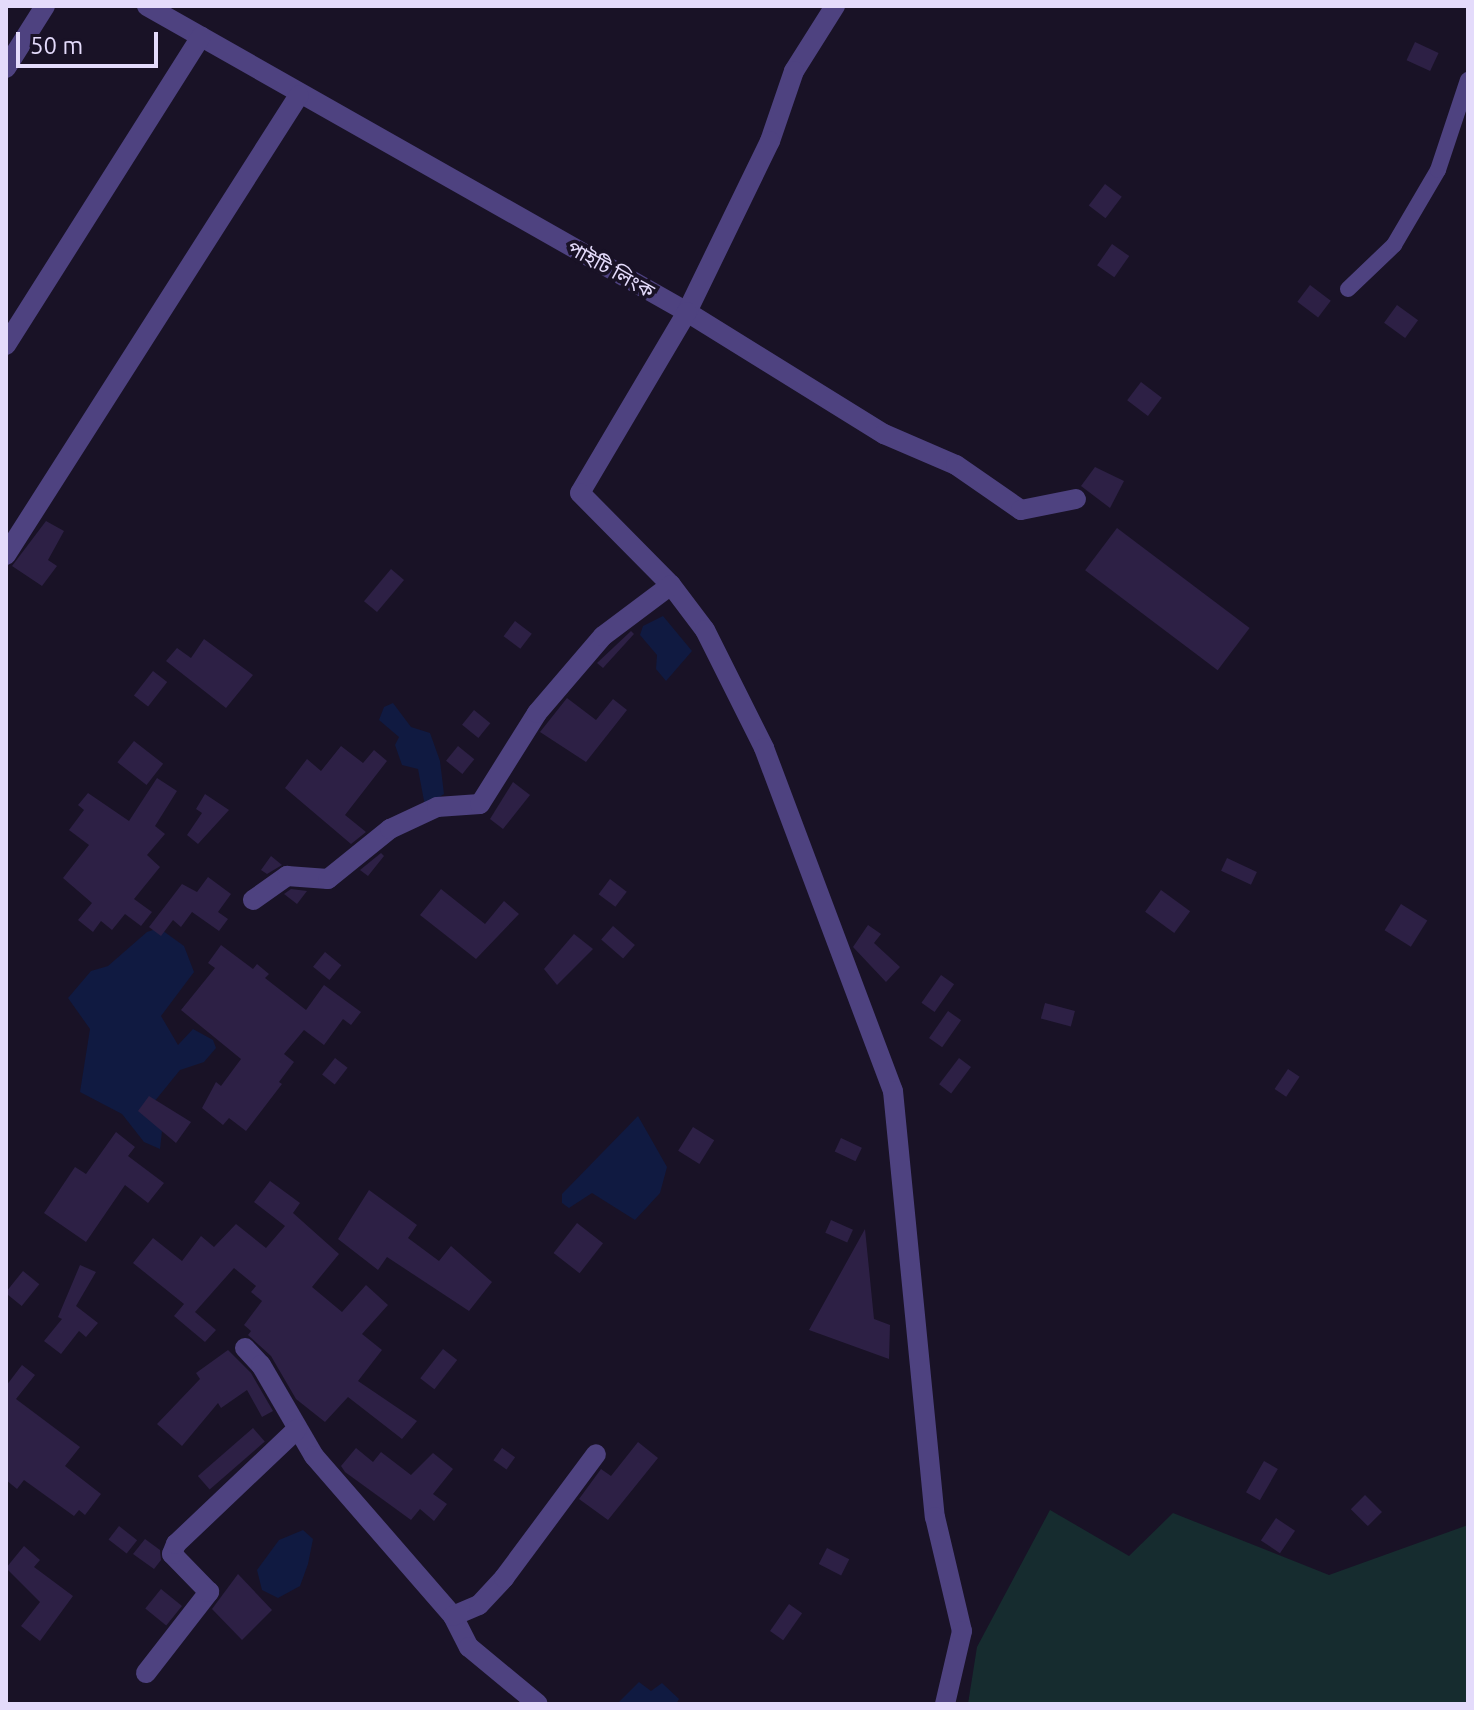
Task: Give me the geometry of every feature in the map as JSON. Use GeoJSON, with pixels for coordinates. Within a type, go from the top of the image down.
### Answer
{"type":"FeatureCollection","features":[{"type":"Feature","properties":{"kind":"street"},"geometry":{"type":"LineString","coordinates":[[6,68],[45,6]]}},
{"type":"Feature","properties":{"kind":"street","name":"পাইটি লিংক"},"geometry":{"type":"LineString","coordinates":[[147,6],[299,95],[687,312],[884,434],[956,465],[1021,510],[1076,499]]}},
{"type":"Feature","properties":{"kind":"street"},"geometry":{"type":"LineString","coordinates":[[835,6],[794,71],[770,141],[687,312],[580,493],[671,585],[705,630],[764,748],[893,1091],[935,1517],[962,1631],[945,1704]]}},
{"type":"Feature","properties":{"kind":"street"},"geometry":{"type":"LineString","coordinates":[[6,345],[201,36]]}},
{"type":"Feature","properties":{"kind":"street"},"geometry":{"type":"LineString","coordinates":[[1348,289],[1394,245],[1438,170],[1468,80]]}},
{"type":"Feature","properties":{"kind":"street"},"geometry":{"type":"LineString","coordinates":[[6,555],[299,95]]}},
{"type":"Feature","properties":{"kind":"street"},"geometry":{"type":"LineString","coordinates":[[253,900],[287,876],[328,879],[390,829],[437,807],[480,804],[537,713],[603,636],[671,585]]}},
{"type":"Feature","properties":{"kind":"street"},"geometry":{"type":"LineString","coordinates":[[245,1348],[261,1365],[314,1456],[453,1616],[469,1647],[538,1704]]}},
{"type":"Feature","properties":{"kind":"street"},"geometry":{"type":"LineString","coordinates":[[146,1673],[209,1592],[172,1554],[176,1544],[297,1429]]}},
{"type":"Feature","properties":{"kind":"street"},"geometry":{"type":"LineString","coordinates":[[453,1616],[479,1605],[504,1578],[596,1454]]}},
{"type":"Feature","properties":{"kind":"green space"},"geometry":{"type":"Polygon","coordinates":[[[1050,1510],[1129,1556],[1173,1513],[1329,1575],[1468,1525],[1468,1704],[968,1704],[977,1647],[1050,1510]]]}},
{"type":"Feature","properties":{"kind":"water"},"geometry":{"type":"Polygon","coordinates":[[[663,616],[692,651],[666,681],[656,669],[657,655],[640,635],[643,626],[663,616]]]}},
{"type":"Feature","properties":{"kind":"water"},"geometry":{"type":"Polygon","coordinates":[[[393,703],[411,727],[430,733],[440,761],[444,794],[425,806],[418,769],[402,765],[395,745],[399,737],[379,720],[384,707],[393,703]]]}},
{"type":"Feature","properties":{"kind":"water"},"geometry":{"type":"Polygon","coordinates":[[[159,928],[184,946],[194,972],[161,1016],[178,1045],[193,1029],[213,1040],[216,1048],[204,1062],[180,1070],[150,1107],[150,1117],[162,1131],[160,1149],[144,1142],[122,1114],[80,1092],[90,1029],[68,998],[91,971],[108,966],[147,932],[159,928]]]}},
{"type":"Feature","properties":{"kind":"water"},"geometry":{"type":"Polygon","coordinates":[[[638,1116],[667,1167],[660,1193],[635,1220],[592,1193],[569,1208],[562,1203],[562,1194],[638,1116]]]}},
{"type":"Feature","properties":{"kind":"water"},"geometry":{"type":"Polygon","coordinates":[[[303,1530],[313,1539],[300,1586],[278,1598],[262,1590],[257,1570],[279,1540],[303,1530]]]}},
{"type":"Feature","properties":{"kind":"water"},"geometry":{"type":"Polygon","coordinates":[[[639,1682],[651,1691],[662,1683],[679,1699],[676,1704],[617,1704],[639,1682]]]}},
{"type":"Feature","properties":{"kind":"building"},"geometry":{"type":"Polygon","coordinates":[[[1415,42],[1439,53],[1430,71],[1407,60],[1415,42]]]}},
{"type":"Feature","properties":{"kind":"building"},"geometry":{"type":"Polygon","coordinates":[[[1105,184],[1122,197],[1106,218],[1089,206],[1105,184]]]}},
{"type":"Feature","properties":{"kind":"building"},"geometry":{"type":"Polygon","coordinates":[[[1112,244],[1129,256],[1114,277],[1097,265],[1112,244]]]}},
{"type":"Feature","properties":{"kind":"building"},"geometry":{"type":"Polygon","coordinates":[[[1310,285],[1331,301],[1318,317],[1297,302],[1310,285]]]}},
{"type":"Feature","properties":{"kind":"building"},"geometry":{"type":"Polygon","coordinates":[[[1397,305],[1418,320],[1405,338],[1384,323],[1397,305]]]}},
{"type":"Feature","properties":{"kind":"building"},"geometry":{"type":"Polygon","coordinates":[[[1141,382],[1162,398],[1148,416],[1127,400],[1141,382]]]}},
{"type":"Feature","properties":{"kind":"building"},"geometry":{"type":"Polygon","coordinates":[[[1095,467],[1124,481],[1110,508],[1081,486],[1095,467]]]}},
{"type":"Feature","properties":{"kind":"building"},"geometry":{"type":"Polygon","coordinates":[[[46,521],[64,531],[48,560],[57,566],[42,586],[12,566],[46,521]]]}},
{"type":"Feature","properties":{"kind":"building"},"geometry":{"type":"Polygon","coordinates":[[[1117,528],[1250,628],[1218,670],[1085,570],[1117,528]]]}},
{"type":"Feature","properties":{"kind":"building"},"geometry":{"type":"Polygon","coordinates":[[[391,569],[404,580],[377,612],[364,601],[391,569]]]}},
{"type":"Feature","properties":{"kind":"building"},"geometry":{"type":"Polygon","coordinates":[[[515,621],[532,634],[520,649],[504,636],[515,621]]]}},
{"type":"Feature","properties":{"kind":"building"},"geometry":{"type":"Polygon","coordinates":[[[631,631],[634,634],[603,668],[597,663],[631,631]]]}},
{"type":"Feature","properties":{"kind":"building"},"geometry":{"type":"Polygon","coordinates":[[[204,639],[253,675],[226,708],[166,661],[177,648],[191,658],[204,639]]]}},
{"type":"Feature","properties":{"kind":"building"},"geometry":{"type":"Polygon","coordinates":[[[153,671],[167,682],[148,707],[134,695],[153,671]]]}},
{"type":"Feature","properties":{"kind":"building"},"geometry":{"type":"Polygon","coordinates":[[[567,698],[596,720],[613,699],[627,710],[586,762],[540,732],[567,698]]]}},
{"type":"Feature","properties":{"kind":"building"},"geometry":{"type":"Polygon","coordinates":[[[474,710],[490,723],[478,738],[462,725],[474,710]]]}},
{"type":"Feature","properties":{"kind":"building"},"geometry":{"type":"Polygon","coordinates":[[[134,741],[163,764],[147,785],[117,762],[134,741]]]}},
{"type":"Feature","properties":{"kind":"building"},"geometry":{"type":"Polygon","coordinates":[[[341,746],[363,763],[374,750],[387,761],[345,815],[366,832],[351,844],[285,788],[307,759],[321,771],[341,746]]]}},
{"type":"Feature","properties":{"kind":"building"},"geometry":{"type":"Polygon","coordinates":[[[458,746],[474,759],[462,774],[446,761],[458,746]]]}},
{"type":"Feature","properties":{"kind":"building"},"geometry":{"type":"Polygon","coordinates":[[[157,778],[177,791],[155,826],[165,834],[147,855],[160,867],[134,899],[152,912],[141,926],[125,914],[112,930],[101,921],[93,932],[78,920],[92,903],[63,878],[89,845],[69,830],[84,810],[78,805],[88,793],[129,821],[157,778]]]}},
{"type":"Feature","properties":{"kind":"building"},"geometry":{"type":"Polygon","coordinates":[[[513,782],[530,795],[503,829],[490,819],[513,782]]]}},
{"type":"Feature","properties":{"kind":"building"},"geometry":{"type":"Polygon","coordinates":[[[205,794],[229,810],[198,844],[187,835],[202,813],[196,809],[205,794]]]}},
{"type":"Feature","properties":{"kind":"building"},"geometry":{"type":"Polygon","coordinates":[[[381,853],[384,856],[368,876],[360,870],[381,853]]]}},
{"type":"Feature","properties":{"kind":"building"},"geometry":{"type":"Polygon","coordinates":[[[271,856],[282,865],[267,874],[261,870],[271,856]]]}},
{"type":"Feature","properties":{"kind":"building"},"geometry":{"type":"Polygon","coordinates":[[[1227,858],[1257,872],[1251,885],[1221,871],[1227,858]]]}},
{"type":"Feature","properties":{"kind":"building"},"geometry":{"type":"Polygon","coordinates":[[[208,877],[231,894],[218,912],[228,919],[219,931],[192,912],[181,927],[173,920],[161,936],[149,927],[182,884],[197,892],[208,877]]]}},
{"type":"Feature","properties":{"kind":"building"},"geometry":{"type":"Polygon","coordinates":[[[610,879],[627,892],[615,907],[599,894],[610,879]]]}},
{"type":"Feature","properties":{"kind":"building"},"geometry":{"type":"Polygon","coordinates":[[[291,889],[307,891],[297,904],[284,894],[291,889]]]}},
{"type":"Feature","properties":{"kind":"building"},"geometry":{"type":"Polygon","coordinates":[[[441,889],[485,924],[504,901],[519,914],[476,959],[420,915],[441,889]]]}},
{"type":"Feature","properties":{"kind":"building"},"geometry":{"type":"Polygon","coordinates":[[[1161,890],[1190,911],[1174,933],[1145,912],[1161,890]]]}},
{"type":"Feature","properties":{"kind":"building"},"geometry":{"type":"Polygon","coordinates":[[[1401,904],[1427,920],[1411,947],[1385,930],[1401,904]]]}},
{"type":"Feature","properties":{"kind":"building"},"geometry":{"type":"Polygon","coordinates":[[[868,925],[881,934],[874,943],[900,967],[886,982],[853,947],[868,925]]]}},
{"type":"Feature","properties":{"kind":"building"},"geometry":{"type":"Polygon","coordinates":[[[613,926],[635,945],[623,959],[601,940],[613,926]]]}},
{"type":"Feature","properties":{"kind":"building"},"geometry":{"type":"Polygon","coordinates":[[[574,934],[593,949],[557,985],[544,969],[574,934]]]}},
{"type":"Feature","properties":{"kind":"building"},"geometry":{"type":"Polygon","coordinates":[[[221,945],[253,969],[257,964],[269,974],[265,978],[306,1010],[324,985],[361,1012],[351,1025],[343,1019],[324,1045],[304,1030],[284,1054],[294,1062],[279,1082],[282,1084],[246,1131],[229,1118],[223,1125],[202,1108],[216,1082],[221,1086],[241,1059],[181,1010],[215,968],[208,963],[221,945]]]}},
{"type":"Feature","properties":{"kind":"building"},"geometry":{"type":"Polygon","coordinates":[[[325,952],[341,965],[329,980],[313,967],[325,952]]]}},
{"type":"Feature","properties":{"kind":"building"},"geometry":{"type":"Polygon","coordinates":[[[941,975],[954,984],[935,1012],[921,1003],[941,975]]]}},
{"type":"Feature","properties":{"kind":"building"},"geometry":{"type":"Polygon","coordinates":[[[1045,1003],[1075,1011],[1071,1026],[1041,1018],[1045,1003]]]}},
{"type":"Feature","properties":{"kind":"building"},"geometry":{"type":"Polygon","coordinates":[[[948,1011],[961,1020],[942,1047],[929,1038],[948,1011]]]}},
{"type":"Feature","properties":{"kind":"building"},"geometry":{"type":"Polygon","coordinates":[[[335,1058],[348,1068],[335,1084],[322,1075],[335,1058]]]}},
{"type":"Feature","properties":{"kind":"building"},"geometry":{"type":"Polygon","coordinates":[[[959,1058],[971,1067],[951,1093],[939,1084],[959,1058]]]}},
{"type":"Feature","properties":{"kind":"building"},"geometry":{"type":"Polygon","coordinates":[[[1288,1069],[1300,1077],[1286,1097],[1275,1089],[1288,1069]]]}},
{"type":"Feature","properties":{"kind":"building"},"geometry":{"type":"Polygon","coordinates":[[[149,1096],[191,1122],[176,1143],[138,1111],[149,1096]]]}},
{"type":"Feature","properties":{"kind":"building"},"geometry":{"type":"Polygon","coordinates":[[[693,1127],[714,1140],[699,1164],[678,1151],[693,1127]]]}},
{"type":"Feature","properties":{"kind":"building"},"geometry":{"type":"Polygon","coordinates":[[[116,1132],[135,1147],[128,1156],[164,1183],[148,1203],[125,1185],[86,1242],[44,1213],[75,1167],[86,1174],[116,1132]]]}},
{"type":"Feature","properties":{"kind":"building"},"geometry":{"type":"Polygon","coordinates":[[[841,1138],[862,1148],[856,1161],[835,1152],[841,1138]]]}},
{"type":"Feature","properties":{"kind":"building"},"geometry":{"type":"Polygon","coordinates":[[[270,1181],[300,1203],[293,1213],[339,1254],[312,1287],[342,1312],[366,1285],[388,1305],[362,1334],[382,1350],[358,1381],[417,1421],[402,1439],[348,1397],[325,1422],[296,1399],[271,1356],[248,1335],[251,1331],[244,1325],[262,1301],[251,1292],[256,1286],[234,1268],[195,1312],[216,1330],[205,1342],[174,1316],[184,1304],[133,1263],[153,1238],[182,1261],[201,1236],[214,1247],[236,1224],[266,1248],[285,1226],[254,1202],[270,1181]]]}},
{"type":"Feature","properties":{"kind":"building"},"geometry":{"type":"Polygon","coordinates":[[[369,1190],[417,1225],[408,1238],[439,1261],[451,1246],[492,1282],[469,1311],[387,1257],[378,1270],[338,1239],[369,1190]]]}},
{"type":"Feature","properties":{"kind":"building"},"geometry":{"type":"Polygon","coordinates":[[[831,1220],[853,1230],[847,1243],[825,1233],[831,1220]]]}},
{"type":"Feature","properties":{"kind":"building"},"geometry":{"type":"Polygon","coordinates":[[[577,1223],[603,1243],[580,1273],[554,1253],[577,1223]]]}},
{"type":"Feature","properties":{"kind":"building"},"geometry":{"type":"Polygon","coordinates":[[[865,1229],[874,1319],[890,1325],[889,1359],[809,1330],[865,1229]]]}},
{"type":"Feature","properties":{"kind":"building"},"geometry":{"type":"Polygon","coordinates":[[[80,1265],[96,1272],[76,1306],[98,1323],[86,1337],[79,1331],[61,1354],[44,1341],[62,1319],[58,1317],[80,1265]]]}},
{"type":"Feature","properties":{"kind":"building"},"geometry":{"type":"Polygon","coordinates":[[[23,1271],[39,1284],[22,1306],[6,1292],[23,1271]]]}},
{"type":"Feature","properties":{"kind":"building"},"geometry":{"type":"Polygon","coordinates":[[[443,1349],[457,1360],[434,1389],[420,1378],[443,1349]]]}},
{"type":"Feature","properties":{"kind":"building"},"geometry":{"type":"Polygon","coordinates":[[[228,1350],[251,1373],[273,1411],[262,1417],[247,1390],[221,1408],[218,1403],[182,1446],[157,1424],[200,1379],[196,1373],[228,1350]]]}},
{"type":"Feature","properties":{"kind":"building"},"geometry":{"type":"Polygon","coordinates":[[[22,1365],[35,1375],[16,1399],[80,1447],[65,1466],[101,1494],[85,1515],[79,1510],[74,1516],[24,1480],[17,1489],[6,1480],[6,1386],[22,1365]]]}},
{"type":"Feature","properties":{"kind":"building"},"geometry":{"type":"Polygon","coordinates":[[[253,1428],[265,1442],[210,1489],[198,1476],[253,1428]]]}},
{"type":"Feature","properties":{"kind":"building"},"geometry":{"type":"Polygon","coordinates":[[[638,1442],[658,1458],[608,1520],[579,1499],[601,1469],[611,1476],[638,1442]]]}},
{"type":"Feature","properties":{"kind":"building"},"geometry":{"type":"Polygon","coordinates":[[[356,1448],[373,1462],[381,1452],[411,1475],[433,1453],[453,1469],[433,1494],[447,1504],[434,1521],[420,1509],[411,1520],[345,1472],[341,1466],[356,1448]]]}},
{"type":"Feature","properties":{"kind":"building"},"geometry":{"type":"Polygon","coordinates":[[[502,1448],[515,1457],[507,1469],[493,1460],[502,1448]]]}},
{"type":"Feature","properties":{"kind":"building"},"geometry":{"type":"Polygon","coordinates":[[[1264,1461],[1278,1469],[1260,1500],[1246,1492],[1264,1461]]]}},
{"type":"Feature","properties":{"kind":"building"},"geometry":{"type":"Polygon","coordinates":[[[1365,1495],[1382,1512],[1368,1526],[1351,1509],[1365,1495]]]}},
{"type":"Feature","properties":{"kind":"building"},"geometry":{"type":"Polygon","coordinates":[[[1276,1518],[1295,1531],[1280,1553],[1261,1540],[1276,1518]]]}},
{"type":"Feature","properties":{"kind":"building"},"geometry":{"type":"Polygon","coordinates":[[[119,1526],[137,1540],[127,1554],[109,1539],[119,1526]]]}},
{"type":"Feature","properties":{"kind":"building"},"geometry":{"type":"Polygon","coordinates":[[[145,1539],[160,1550],[161,1560],[154,1569],[133,1554],[145,1539]]]}},
{"type":"Feature","properties":{"kind":"building"},"geometry":{"type":"Polygon","coordinates":[[[24,1546],[40,1560],[34,1567],[73,1596],[40,1641],[21,1626],[40,1602],[6,1568],[24,1546]]]}},
{"type":"Feature","properties":{"kind":"building"},"geometry":{"type":"Polygon","coordinates":[[[827,1548],[849,1559],[841,1575],[819,1564],[827,1548]]]}},
{"type":"Feature","properties":{"kind":"building"},"geometry":{"type":"Polygon","coordinates":[[[238,1574],[272,1610],[242,1640],[212,1609],[238,1574]]]}},
{"type":"Feature","properties":{"kind":"building"},"geometry":{"type":"Polygon","coordinates":[[[161,1589],[182,1606],[166,1625],[145,1608],[161,1589]]]}},
{"type":"Feature","properties":{"kind":"building"},"geometry":{"type":"Polygon","coordinates":[[[789,1604],[802,1613],[783,1640],[770,1631],[789,1604]]]}}]}
